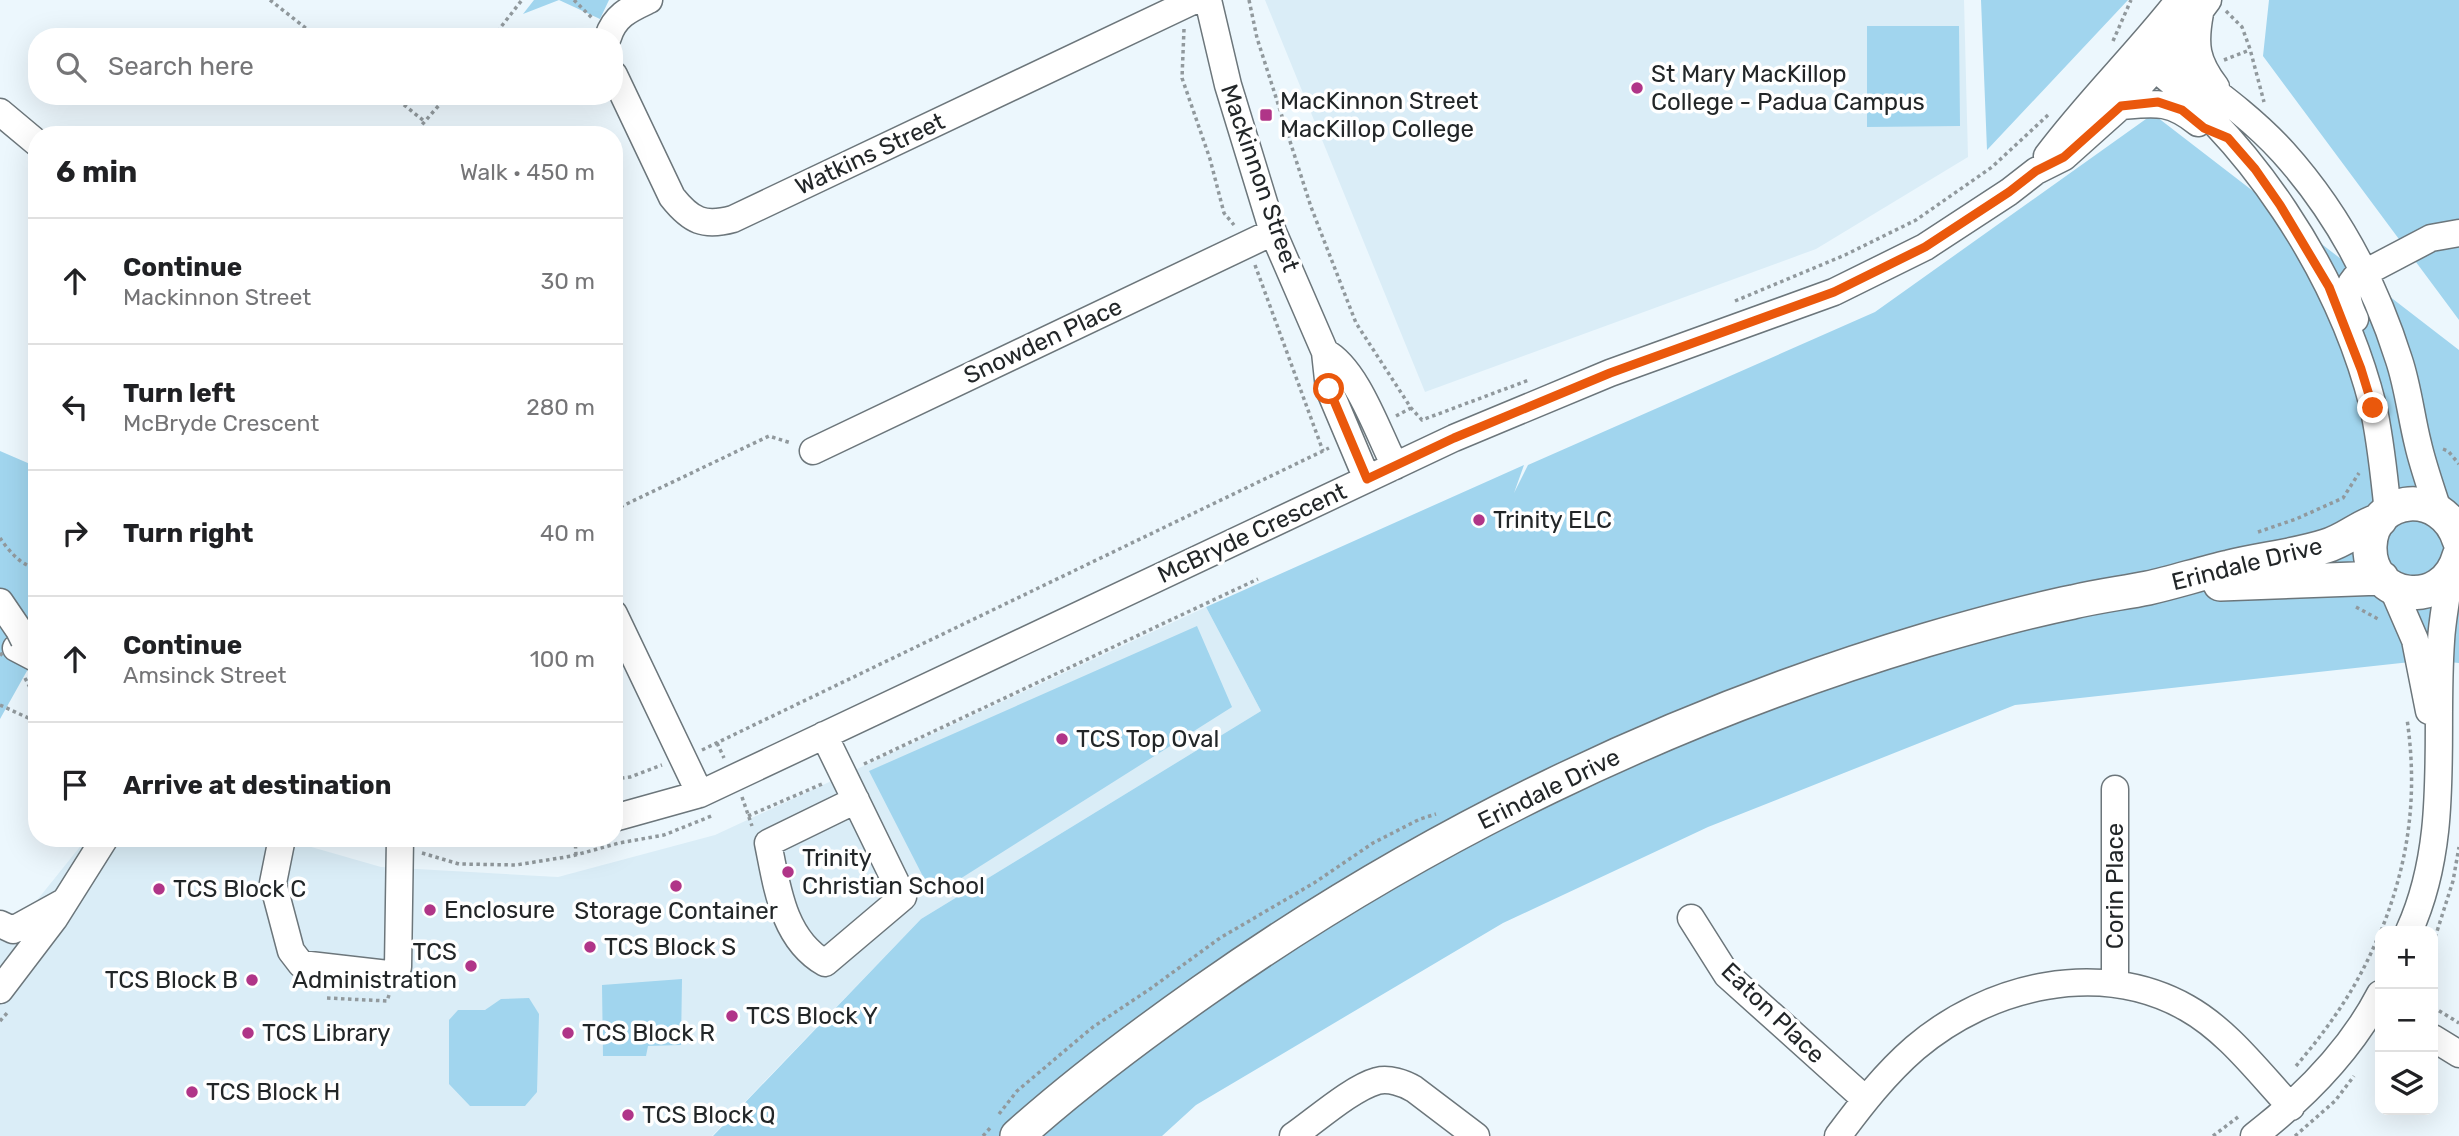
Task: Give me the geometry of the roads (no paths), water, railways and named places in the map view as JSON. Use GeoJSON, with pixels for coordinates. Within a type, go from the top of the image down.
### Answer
{"type":"FeatureCollection","features":[{"type":"Feature","properties":{"kind":"main road","name":"Erindale Drive"},"geometry":{"type":"LineString","coordinates":[[1017,1136],[1149,1029],[1251,958],[1413,858],[1569,777],[1649,741],[1750,700],[1854,663],[1998,620],[2326,546],[2400,506],[2413,503],[2426,505],[2454,544],[2440,586],[2416,593],[2403,592],[2387,583],[2151,587]]}},
{"type":"Feature","properties":{"kind":"main road"},"geometry":{"type":"LineString","coordinates":[[2384,516],[2374,530],[2370,543],[2374,568],[2387,583]]}},
{"type":"Feature","properties":{"kind":"street"},"geometry":{"type":"LineString","coordinates":[[611,28],[621,13],[649,0]]}},
{"type":"Feature","properties":{"kind":"street","name":"Watkins Street"},"geometry":{"type":"LineString","coordinates":[[623,94],[672,197],[684,212],[699,221],[716,224],[745,213],[1195,0]]}},
{"type":"Feature","properties":{"kind":"street","name":"Mackinnon Street"},"geometry":{"type":"LineString","coordinates":[[1208,0],[1228,85],[1273,232],[1325,352],[1329,389],[1367,479]]}},
{"type":"Feature","properties":{"kind":"street"},"geometry":{"type":"LineString","coordinates":[[2202,4],[2196,34],[2197,52],[2205,73],[2224,97],[2282,151],[2328,210],[2365,272],[2400,363],[2418,444],[2454,544],[2441,641],[2439,796],[2431,858],[2412,926]]}},
{"type":"Feature","properties":{"kind":"street","name":"McBryde Crescent"},"geometry":{"type":"LineString","coordinates":[[2036,171],[2067,130],[2144,51],[2202,4]]}},
{"type":"Feature","properties":{"kind":"street"},"geometry":{"type":"LineString","coordinates":[[2144,51],[2224,97]]}},
{"type":"Feature","properties":{"kind":"street"},"geometry":{"type":"LineString","coordinates":[[2144,51],[2255,169],[2329,287],[2373,408],[2384,516]]}},
{"type":"Feature","properties":{"kind":"street","name":"McBryde Crescent"},"geometry":{"type":"LineString","coordinates":[[623,816],[710,802],[824,735],[1454,438],[1610,373],[1834,292],[1867,277],[1925,247],[2036,171],[2064,157],[2121,106],[2144,51]]}},
{"type":"Feature","properties":{"kind":"street"},"geometry":{"type":"LineString","coordinates":[[2121,106],[2158,102],[2182,110],[2204,128],[2228,138]]}},
{"type":"Feature","properties":{"kind":"street"},"geometry":{"type":"LineString","coordinates":[[0,112],[28,135]]}},
{"type":"Feature","properties":{"kind":"street","name":"Snowden Place"},"geometry":{"type":"LineString","coordinates":[[813,451],[1273,232]]}},
{"type":"Feature","properties":{"kind":"street"},"geometry":{"type":"LineString","coordinates":[[2361,369],[2358,327],[2348,303],[2350,284],[2365,272],[2431,238],[2459,233]]}},
{"type":"Feature","properties":{"kind":"street"},"geometry":{"type":"LineString","coordinates":[[2302,240],[2346,271],[2365,272]]}},
{"type":"Feature","properties":{"kind":"street","name":"Mackinnon Street"},"geometry":{"type":"LineString","coordinates":[[1325,352],[1333,356],[1351,375],[1395,466]]}},
{"type":"Feature","properties":{"kind":"street"},"geometry":{"type":"LineString","coordinates":[[2387,583],[2415,640],[2440,764]]}},
{"type":"Feature","properties":{"kind":"street"},"geometry":{"type":"LineString","coordinates":[[0,602],[15,646]]}},
{"type":"Feature","properties":{"kind":"street"},"geometry":{"type":"LineString","coordinates":[[623,633],[682,757],[710,802]]}},
{"type":"Feature","properties":{"kind":"street"},"geometry":{"type":"LineString","coordinates":[[824,735],[843,774],[850,803],[902,897],[825,963],[802,945],[780,905],[768,843],[850,803]]}},
{"type":"Feature","properties":{"kind":"street","name":"Corin Place"},"geometry":{"type":"LineString","coordinates":[[2115,789],[2115,983]]}},
{"type":"Feature","properties":{"kind":"street"},"geometry":{"type":"LineString","coordinates":[[0,990],[66,901],[99,847]]}},
{"type":"Feature","properties":{"kind":"street"},"geometry":{"type":"LineString","coordinates":[[280,847],[272,883],[291,951],[302,964],[388,974],[398,967],[406,847]]}},
{"type":"Feature","properties":{"kind":"street"},"geometry":{"type":"LineString","coordinates":[[0,924],[13,930],[66,901]]}},
{"type":"Feature","properties":{"kind":"street","name":"Eaton Place"},"geometry":{"type":"LineString","coordinates":[[1691,918],[1727,975],[1865,1099]]}},
{"type":"Feature","properties":{"kind":"street"},"geometry":{"type":"LineString","coordinates":[[1838,1136],[1865,1099],[1918,1046],[1960,1017],[2028,989],[2073,981],[2115,983],[2152,992],[2187,1008],[2204,1019],[2234,1046],[2282,1098]]}},
{"type":"Feature","properties":{"kind":"street"},"geometry":{"type":"LineString","coordinates":[[2254,1136],[2282,1098],[2346,1046],[2375,1006]]}},
{"type":"Feature","properties":{"kind":"street"},"geometry":{"type":"LineString","coordinates":[[2438,1041],[2459,1054]]}},
{"type":"Feature","properties":{"kind":"street"},"geometry":{"type":"LineString","coordinates":[[1293,1136],[1360,1088],[1387,1080],[1405,1084],[1476,1136]]}},
{"type":"Feature","properties":{"kind":"place","name":"St Mary MacKillop College - Padua Campus"},"geometry":{"type":"Point","coordinates":[1637,88]}},
{"type":"Feature","properties":{"kind":"place","name":"MacKinnon Street MacKillop College"},"geometry":{"type":"Point","coordinates":[1266,115]}},
{"type":"Feature","properties":{"kind":"place","name":"Trinity ELC"},"geometry":{"type":"Point","coordinates":[1479,520]}},
{"type":"Feature","properties":{"kind":"place","name":"TCS Top Oval"},"geometry":{"type":"Point","coordinates":[1062,739]}},
{"type":"Feature","properties":{"kind":"place","name":"Trinity Christian School"},"geometry":{"type":"Point","coordinates":[788,872]}},
{"type":"Feature","properties":{"kind":"place","name":"Storage Container"},"geometry":{"type":"Point","coordinates":[676,886]}},
{"type":"Feature","properties":{"kind":"place","name":"TCS Block C"},"geometry":{"type":"Point","coordinates":[159,889]}},
{"type":"Feature","properties":{"kind":"place","name":"Enclosure"},"geometry":{"type":"Point","coordinates":[430,910]}},
{"type":"Feature","properties":{"kind":"place","name":"TCS Block S"},"geometry":{"type":"Point","coordinates":[590,947]}},
{"type":"Feature","properties":{"kind":"place","name":"TCS Administration"},"geometry":{"type":"Point","coordinates":[471,966]}},
{"type":"Feature","properties":{"kind":"place","name":"TCS Block B"},"geometry":{"type":"Point","coordinates":[252,980]}},
{"type":"Feature","properties":{"kind":"place","name":"TCS Block Y"},"geometry":{"type":"Point","coordinates":[732,1016]}},
{"type":"Feature","properties":{"kind":"place","name":"TCS Library"},"geometry":{"type":"Point","coordinates":[248,1033]}},
{"type":"Feature","properties":{"kind":"place","name":"TCS Block R"},"geometry":{"type":"Point","coordinates":[568,1033]}},
{"type":"Feature","properties":{"kind":"place","name":"TCS Block H"},"geometry":{"type":"Point","coordinates":[192,1092]}},
{"type":"Feature","properties":{"kind":"place","name":"TCS Block Q"},"geometry":{"type":"Point","coordinates":[628,1115]}}]}
